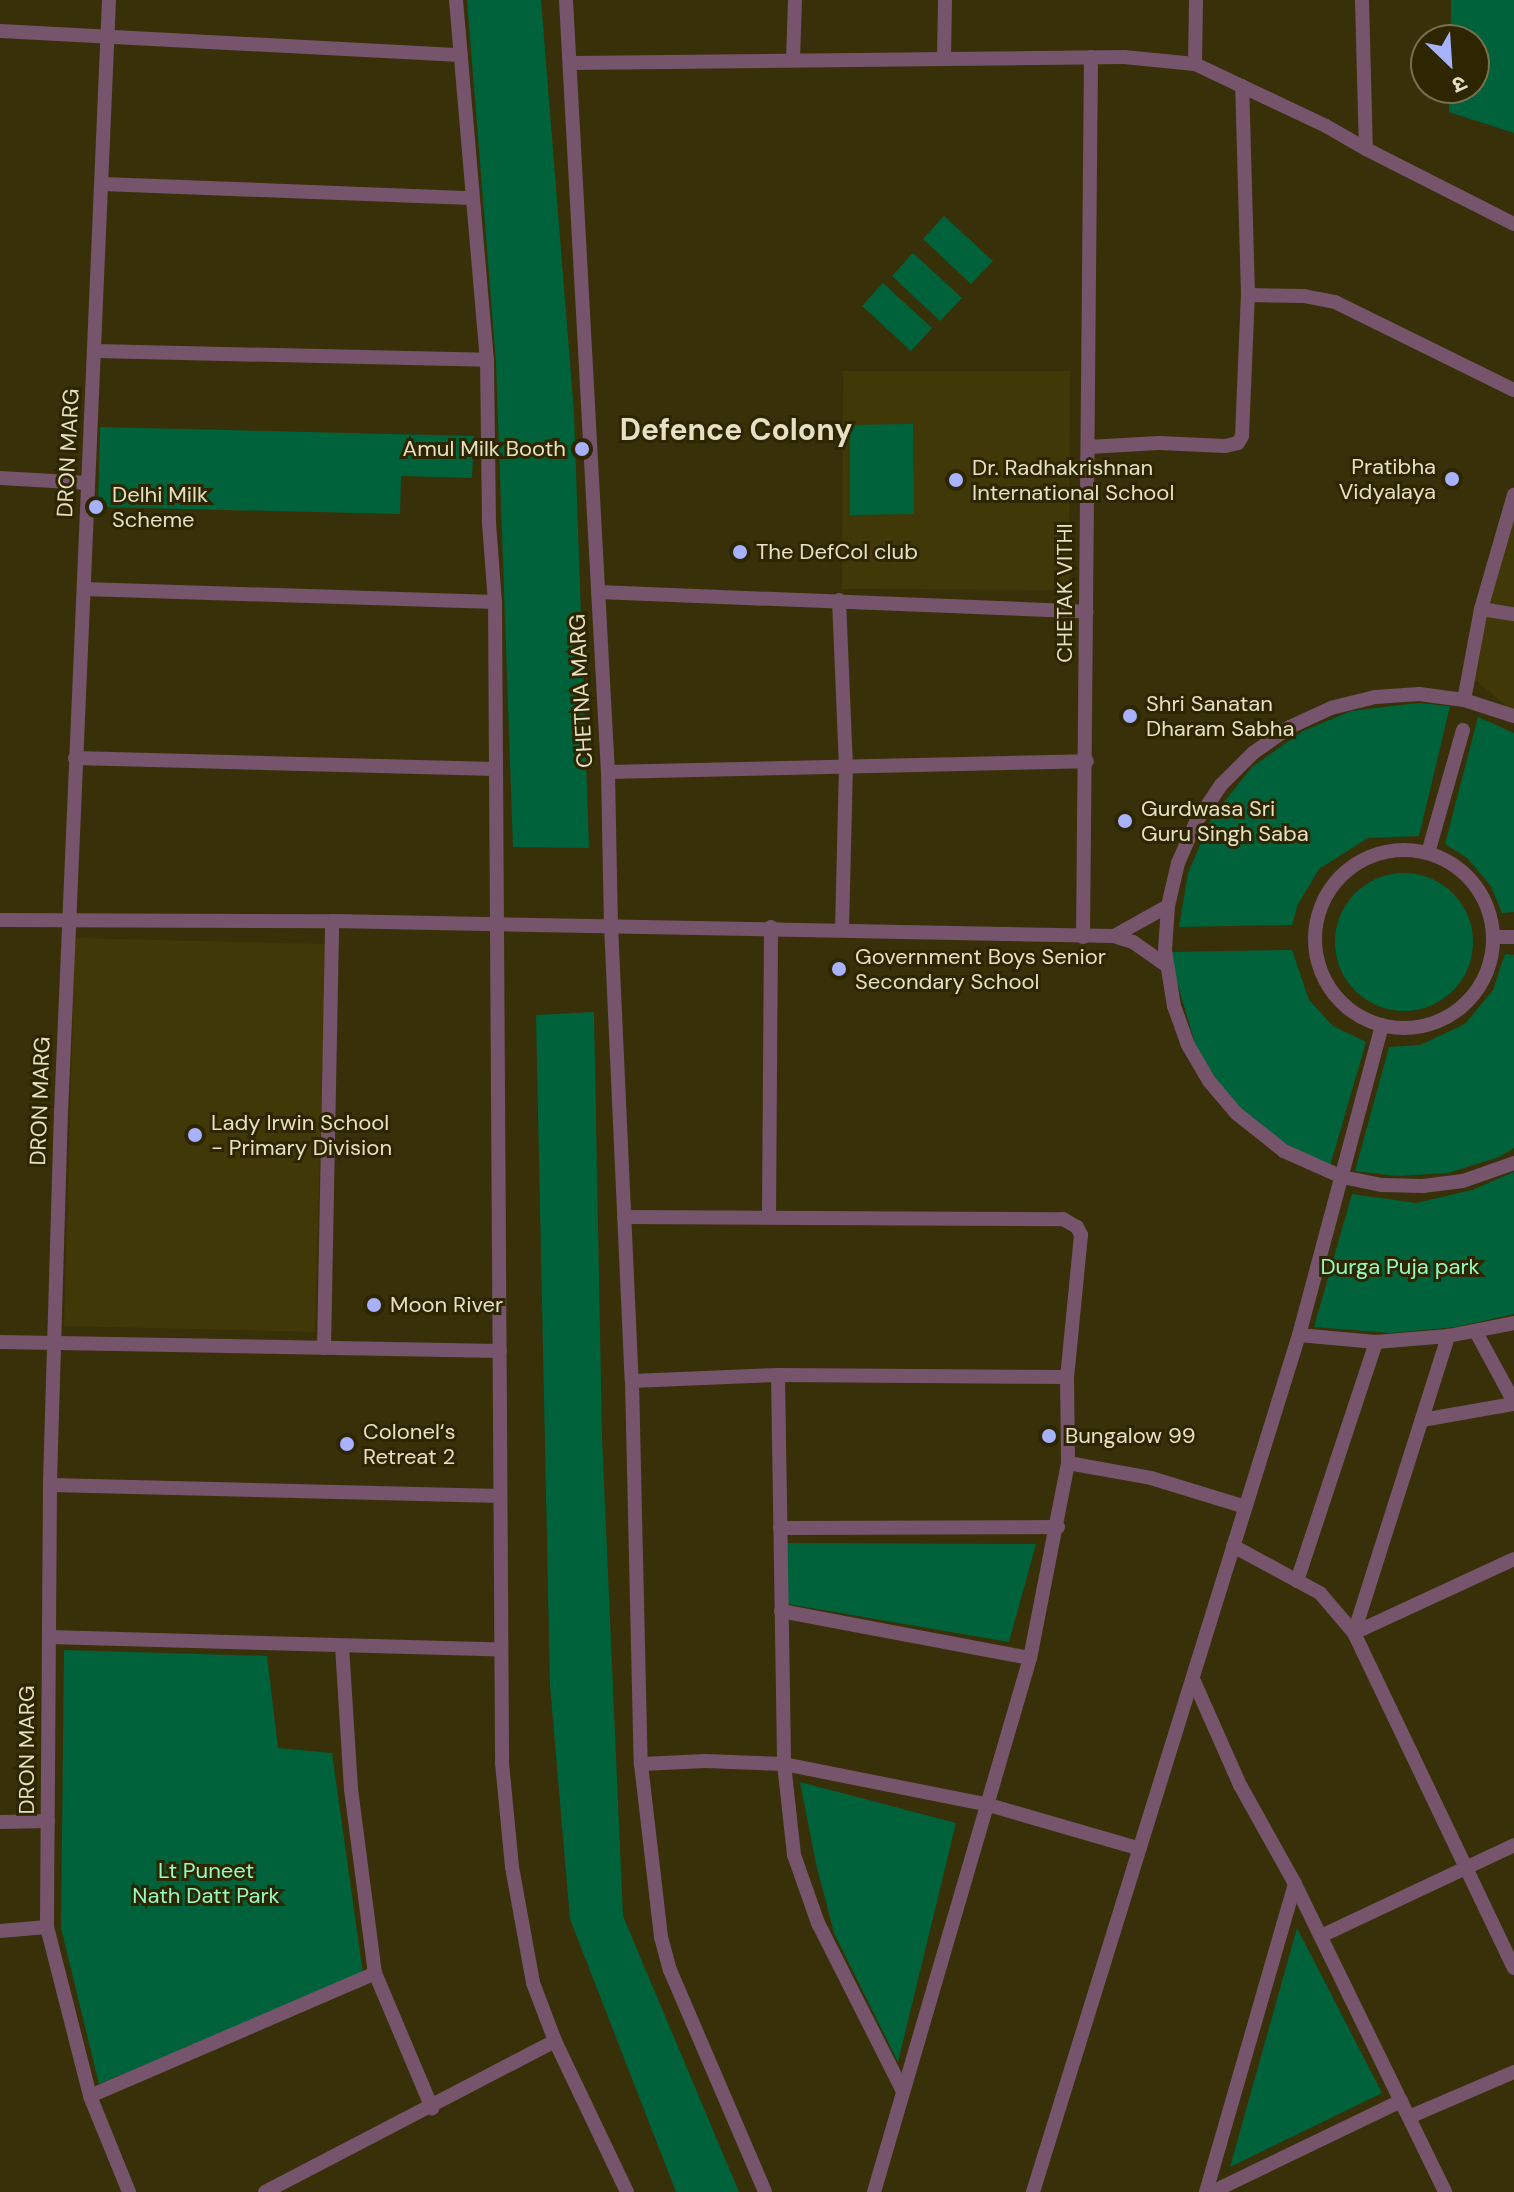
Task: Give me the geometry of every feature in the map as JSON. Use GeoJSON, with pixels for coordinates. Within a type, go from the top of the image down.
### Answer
{"type":"FeatureCollection","features":[{"type":"Feature","properties":{"kind":"street","name":"DRON MARG"},"geometry":{"type":"LineString","coordinates":[[109,0],[96,351],[75,758],[50,1485],[47,1927],[90,2096],[129,2192]]}},
{"type":"Feature","properties":{"kind":"street"},"geometry":{"type":"LineString","coordinates":[[456,0],[487,360],[489,508],[495,602],[500,923],[502,1763],[512,1867],[533,1983],[555,2041],[627,2192]]}},
{"type":"Feature","properties":{"kind":"street","name":"CHETNA MARG"},"geometry":{"type":"LineString","coordinates":[[566,0],[608,772],[611,925],[632,1381],[641,1764],[661,1937],[670,1970],[765,2192]]}},
{"type":"Feature","properties":{"kind":"street"},"geometry":{"type":"LineString","coordinates":[[793,60],[795,0]]}},
{"type":"Feature","properties":{"kind":"street"},"geometry":{"type":"LineString","coordinates":[[944,58],[945,0]]}},
{"type":"Feature","properties":{"kind":"street"},"geometry":{"type":"LineString","coordinates":[[1195,64],[1196,0]]}},
{"type":"Feature","properties":{"kind":"street"},"geometry":{"type":"LineString","coordinates":[[1362,0],[1366,149]]}},
{"type":"Feature","properties":{"kind":"street"},"geometry":{"type":"LineString","coordinates":[[0,31],[460,55]]}},
{"type":"Feature","properties":{"kind":"street"},"geometry":{"type":"LineString","coordinates":[[571,63],[1091,57],[1195,64],[1326,126],[1514,224]]}},
{"type":"Feature","properties":{"kind":"street","name":"CHETAK VITHI"},"geometry":{"type":"LineString","coordinates":[[1083,937],[1091,57]]}},
{"type":"Feature","properties":{"kind":"street"},"geometry":{"type":"LineString","coordinates":[[1088,447],[1159,443],[1225,446],[1238,443],[1242,436],[1248,295],[1242,86]]}},
{"type":"Feature","properties":{"kind":"street"},"geometry":{"type":"LineString","coordinates":[[103,184],[471,198]]}},
{"type":"Feature","properties":{"kind":"street"},"geometry":{"type":"LineString","coordinates":[[1248,295],[1304,296],[1335,302],[1514,390]]}},
{"type":"Feature","properties":{"kind":"street"},"geometry":{"type":"LineString","coordinates":[[96,351],[487,360]]}},
{"type":"Feature","properties":{"kind":"street"},"geometry":{"type":"LineString","coordinates":[[0,478],[88,483]]}},
{"type":"Feature","properties":{"kind":"street"},"geometry":{"type":"LineString","coordinates":[[1464,700],[1481,609],[1507,551],[1514,495]]}},
{"type":"Feature","properties":{"kind":"street"},"geometry":{"type":"LineString","coordinates":[[84,589],[495,602]]}},
{"type":"Feature","properties":{"kind":"street"},"geometry":{"type":"LineString","coordinates":[[598,592],[1087,612]]}},
{"type":"Feature","properties":{"kind":"street"},"geometry":{"type":"LineString","coordinates":[[839,600],[846,766],[842,928]]}},
{"type":"Feature","properties":{"kind":"street"},"geometry":{"type":"LineString","coordinates":[[1481,609],[1514,614]]}},
{"type":"Feature","properties":{"kind":"street"},"geometry":{"type":"LineString","coordinates":[[1514,716],[1464,700],[1419,694],[1360,701],[1331,708],[1290,727],[1253,753],[1221,785],[1196,822],[1178,863],[1168,906],[1166,965],[1174,1006],[1188,1045],[1209,1081],[1236,1113],[1267,1140],[1303,1162],[1342,1177],[1382,1185],[1423,1186],[1463,1181],[1514,1163]]}},
{"type":"Feature","properties":{"kind":"street"},"geometry":{"type":"LineString","coordinates":[[1428,853],[1463,730]]}},
{"type":"Feature","properties":{"kind":"street"},"geometry":{"type":"LineString","coordinates":[[75,758],[496,769]]}},
{"type":"Feature","properties":{"kind":"street"},"geometry":{"type":"LineString","coordinates":[[608,772],[1087,761]]}},
{"type":"Feature","properties":{"kind":"street"},"geometry":{"type":"LineString","coordinates":[[1382,853],[1428,853],[1446,860],[1475,884],[1488,909],[1493,937],[1486,972],[1466,1002],[1436,1022],[1400,1028],[1382,1025],[1341,1002],[1323,977],[1315,947],[1318,916],[1331,888],[1353,866],[1382,853]]}},
{"type":"Feature","properties":{"kind":"street"},"geometry":{"type":"LineString","coordinates":[[1114,936],[1168,906]]}},
{"type":"Feature","properties":{"kind":"street"},"geometry":{"type":"LineString","coordinates":[[0,920],[500,923],[1114,936],[1133,942],[1166,965]]}},
{"type":"Feature","properties":{"kind":"street"},"geometry":{"type":"LineString","coordinates":[[324,1348],[332,921]]}},
{"type":"Feature","properties":{"kind":"street"},"geometry":{"type":"LineString","coordinates":[[769,1215],[771,927]]}},
{"type":"Feature","properties":{"kind":"street"},"geometry":{"type":"LineString","coordinates":[[1493,937],[1514,937]]}},
{"type":"Feature","properties":{"kind":"street"},"geometry":{"type":"LineString","coordinates":[[1033,2192],[1299,1335],[1382,1025]]}},
{"type":"Feature","properties":{"kind":"street"},"geometry":{"type":"LineString","coordinates":[[624,1217],[769,1215],[1063,1219],[1077,1227],[1081,1235],[1067,1377],[1068,1463],[1058,1527],[1030,1658],[874,2192]]}},
{"type":"Feature","properties":{"kind":"street"},"geometry":{"type":"LineString","coordinates":[[1299,1335],[1376,1342],[1448,1336],[1514,1323]]}},
{"type":"Feature","properties":{"kind":"street"},"geometry":{"type":"LineString","coordinates":[[1422,1420],[1514,1403],[1476,1332]]}},
{"type":"Feature","properties":{"kind":"street"},"geometry":{"type":"LineString","coordinates":[[1354,1633],[1448,1336]]}},
{"type":"Feature","properties":{"kind":"street"},"geometry":{"type":"LineString","coordinates":[[0,1342],[500,1351]]}},
{"type":"Feature","properties":{"kind":"street"},"geometry":{"type":"LineString","coordinates":[[1297,1581],[1376,1342]]}},
{"type":"Feature","properties":{"kind":"street"},"geometry":{"type":"LineString","coordinates":[[632,1381],[778,1375],[1067,1377]]}},
{"type":"Feature","properties":{"kind":"street"},"geometry":{"type":"LineString","coordinates":[[778,1375],[784,1764],[794,1855],[818,1923],[902,2089]]}},
{"type":"Feature","properties":{"kind":"street"},"geometry":{"type":"LineString","coordinates":[[484,1418],[500,1419]]}},
{"type":"Feature","properties":{"kind":"street"},"geometry":{"type":"LineString","coordinates":[[1068,1463],[1151,1478],[1246,1507]]}},
{"type":"Feature","properties":{"kind":"street"},"geometry":{"type":"LineString","coordinates":[[50,1485],[500,1496]]}},
{"type":"Feature","properties":{"kind":"street"},"geometry":{"type":"LineString","coordinates":[[780,1528],[1058,1527]]}},
{"type":"Feature","properties":{"kind":"street"},"geometry":{"type":"LineString","coordinates":[[1233,1546],[1320,1593],[1354,1633],[1466,1867],[1507,1936],[1514,1968]]}},
{"type":"Feature","properties":{"kind":"street"},"geometry":{"type":"LineString","coordinates":[[1354,1633],[1513,1562]]}},
{"type":"Feature","properties":{"kind":"street"},"geometry":{"type":"LineString","coordinates":[[781,1611],[1030,1658]]}},
{"type":"Feature","properties":{"kind":"street"},"geometry":{"type":"LineString","coordinates":[[49,1637],[501,1650]]}},
{"type":"Feature","properties":{"kind":"street"},"geometry":{"type":"LineString","coordinates":[[342,1646],[351,1789],[375,1973],[432,2108]]}},
{"type":"Feature","properties":{"kind":"street"},"geometry":{"type":"LineString","coordinates":[[1193,1679],[1240,1785],[1295,1884],[1445,2192]]}},
{"type":"Feature","properties":{"kind":"street"},"geometry":{"type":"LineString","coordinates":[[641,1764],[706,1761],[784,1764],[989,1805],[1140,1849]]}},
{"type":"Feature","properties":{"kind":"street"},"geometry":{"type":"LineString","coordinates":[[0,1822],[48,1821]]}},
{"type":"Feature","properties":{"kind":"street"},"geometry":{"type":"LineString","coordinates":[[1321,1936],[1514,1845]]}},
{"type":"Feature","properties":{"kind":"street"},"geometry":{"type":"LineString","coordinates":[[1209,2192],[1295,1884]]}},
{"type":"Feature","properties":{"kind":"street"},"geometry":{"type":"LineString","coordinates":[[0,1931],[47,1927]]}},
{"type":"Feature","properties":{"kind":"street"},"geometry":{"type":"LineString","coordinates":[[90,2096],[375,1973]]}},
{"type":"Feature","properties":{"kind":"street"},"geometry":{"type":"LineString","coordinates":[[265,2192],[432,2108],[555,2041]]}},
{"type":"Feature","properties":{"kind":"street"},"geometry":{"type":"LineString","coordinates":[[1409,2117],[1514,2072]]}},
{"type":"Feature","properties":{"kind":"street"},"geometry":{"type":"LineString","coordinates":[[1209,2192],[1401,2101]]}},
{"type":"Feature","properties":{"kind":"shaded area","name":"Dr. Radhakrishnan International School"},"geometry":{"type":"Polygon","coordinates":[[[843,371],[1070,371],[1069,590],[842,589],[843,371]]]}},
{"type":"Feature","properties":{"kind":"shaded area"},"geometry":{"type":"Polygon","coordinates":[[[1514,492],[1514,712],[1467,673],[1514,492]]]}},
{"type":"Feature","properties":{"kind":"shaded area","name":"Lady Irwin School - Primary Division"},"geometry":{"type":"Polygon","coordinates":[[[75,938],[326,944],[315,1332],[64,1326],[75,938]]]}},
{"type":"Feature","properties":{"kind":"green space"},"geometry":{"type":"Polygon","coordinates":[[[467,0],[541,0],[574,413],[589,848],[513,847],[496,362],[467,0]]]}},
{"type":"Feature","properties":{"kind":"green space"},"geometry":{"type":"Polygon","coordinates":[[[1451,0],[1514,0],[1514,133],[1449,112],[1449,104],[1490,104],[1490,24],[1451,24],[1451,0]]]}},
{"type":"Feature","properties":{"kind":"green space"},"geometry":{"type":"Polygon","coordinates":[[[944,216],[993,261],[971,284],[923,239],[944,216]]]}},
{"type":"Feature","properties":{"kind":"green space"},"geometry":{"type":"Polygon","coordinates":[[[913,253],[962,298],[940,321],[892,276],[913,253]]]}},
{"type":"Feature","properties":{"kind":"green space"},"geometry":{"type":"Polygon","coordinates":[[[883,283],[932,328],[911,351],[862,306],[883,283]]]}},
{"type":"Feature","properties":{"kind":"green space"},"geometry":{"type":"Polygon","coordinates":[[[913,424],[914,514],[850,515],[850,425],[913,424]]]}},
{"type":"Feature","properties":{"kind":"green space"},"geometry":{"type":"Polygon","coordinates":[[[100,427],[474,436],[472,478],[401,476],[400,514],[98,507],[100,427]]]}},
{"type":"Feature","properties":{"kind":"green space"},"geometry":{"type":"Polygon","coordinates":[[[1418,703],[1450,706],[1419,836],[1368,838],[1319,869],[1298,904],[1292,925],[1179,927],[1188,873],[1212,817],[1252,767],[1303,731],[1351,711],[1418,703]]]}},
{"type":"Feature","properties":{"kind":"green space"},"geometry":{"type":"Polygon","coordinates":[[[1478,717],[1514,733],[1514,912],[1502,913],[1491,886],[1467,858],[1445,844],[1478,717]]]}},
{"type":"Feature","properties":{"kind":"green space"},"geometry":{"type":"Polygon","coordinates":[[[1404,873],[1430,878],[1453,893],[1468,916],[1473,942],[1468,968],[1453,991],[1430,1006],[1404,1011],[1378,1006],[1355,991],[1340,968],[1335,942],[1340,916],[1355,893],[1378,878],[1404,873]]]}},
{"type":"Feature","properties":{"kind":"green space"},"geometry":{"type":"Polygon","coordinates":[[[1292,950],[1309,1000],[1333,1026],[1366,1042],[1330,1166],[1274,1138],[1230,1099],[1197,1050],[1174,972],[1172,952],[1292,950]]]}},
{"type":"Feature","properties":{"kind":"green space"},"geometry":{"type":"Polygon","coordinates":[[[1505,954],[1514,955],[1514,1148],[1499,1157],[1448,1173],[1397,1176],[1355,1171],[1389,1047],[1420,1045],[1465,1024],[1493,990],[1505,954]]]}},
{"type":"Feature","properties":{"kind":"green space"},"geometry":{"type":"Polygon","coordinates":[[[594,1012],[602,1438],[623,1916],[739,2192],[676,2192],[570,1919],[550,1685],[536,1015],[594,1012]]]}},
{"type":"Feature","properties":{"kind":"green space","name":"Durga Puja park"},"geometry":{"type":"Polygon","coordinates":[[[1514,1172],[1514,1314],[1456,1327],[1391,1333],[1314,1327],[1352,1194],[1416,1203],[1472,1190],[1514,1172]]]}},
{"type":"Feature","properties":{"kind":"green space"},"geometry":{"type":"Polygon","coordinates":[[[785,1543],[1036,1544],[1009,1642],[788,1604],[785,1543]]]}},
{"type":"Feature","properties":{"kind":"green space","name":"Lt Puneet Nath Datt Park"},"geometry":{"type":"Polygon","coordinates":[[[64,1650],[267,1656],[278,1748],[332,1753],[363,1974],[99,2084],[61,1928],[64,1650]]]}},
{"type":"Feature","properties":{"kind":"green space"},"geometry":{"type":"Polygon","coordinates":[[[800,1782],[956,1823],[898,2062],[834,1933],[816,1864],[800,1782]]]}},
{"type":"Feature","properties":{"kind":"green space"},"geometry":{"type":"Polygon","coordinates":[[[1297,1928],[1382,2093],[1230,2167],[1297,1928]]]}},
{"type":"Feature","properties":{"kind":"place","name":"Amul Milk Booth"},"geometry":{"type":"Point","coordinates":[582,449]}},
{"type":"Feature","properties":{"kind":"place","name":"Pratibha Vidyalaya"},"geometry":{"type":"Point","coordinates":[1452,479]}},
{"type":"Feature","properties":{"kind":"place","name":"Dr. Radhakrishnan International School"},"geometry":{"type":"Point","coordinates":[956,480]}},
{"type":"Feature","properties":{"kind":"place","name":"Delhi Milk Scheme"},"geometry":{"type":"Point","coordinates":[96,507]}},
{"type":"Feature","properties":{"kind":"place","name":"The DefCol club"},"geometry":{"type":"Point","coordinates":[740,552]}},
{"type":"Feature","properties":{"kind":"place","name":"Shri Sanatan Dharam Sabha"},"geometry":{"type":"Point","coordinates":[1130,716]}},
{"type":"Feature","properties":{"kind":"place","name":"Gurdwasa Sri Guru Singh Saba"},"geometry":{"type":"Point","coordinates":[1125,821]}},
{"type":"Feature","properties":{"kind":"place","name":"Government Boys Senior Secondary School"},"geometry":{"type":"Point","coordinates":[839,969]}},
{"type":"Feature","properties":{"kind":"place","name":"Lady Irwin School - Primary Division"},"geometry":{"type":"Point","coordinates":[195,1135]}},
{"type":"Feature","properties":{"kind":"place","name":"Moon River"},"geometry":{"type":"Point","coordinates":[374,1305]}},
{"type":"Feature","properties":{"kind":"place","name":"Bungalow 99"},"geometry":{"type":"Point","coordinates":[1049,1436]}},
{"type":"Feature","properties":{"kind":"place","name":"Colonel‘s Retreat 2"},"geometry":{"type":"Point","coordinates":[347,1444]}},
{"type":"Feature","properties":{"kind":"district","name":"Defence Colony"},"geometry":{"type":"Point","coordinates":[736,430]}}]}
